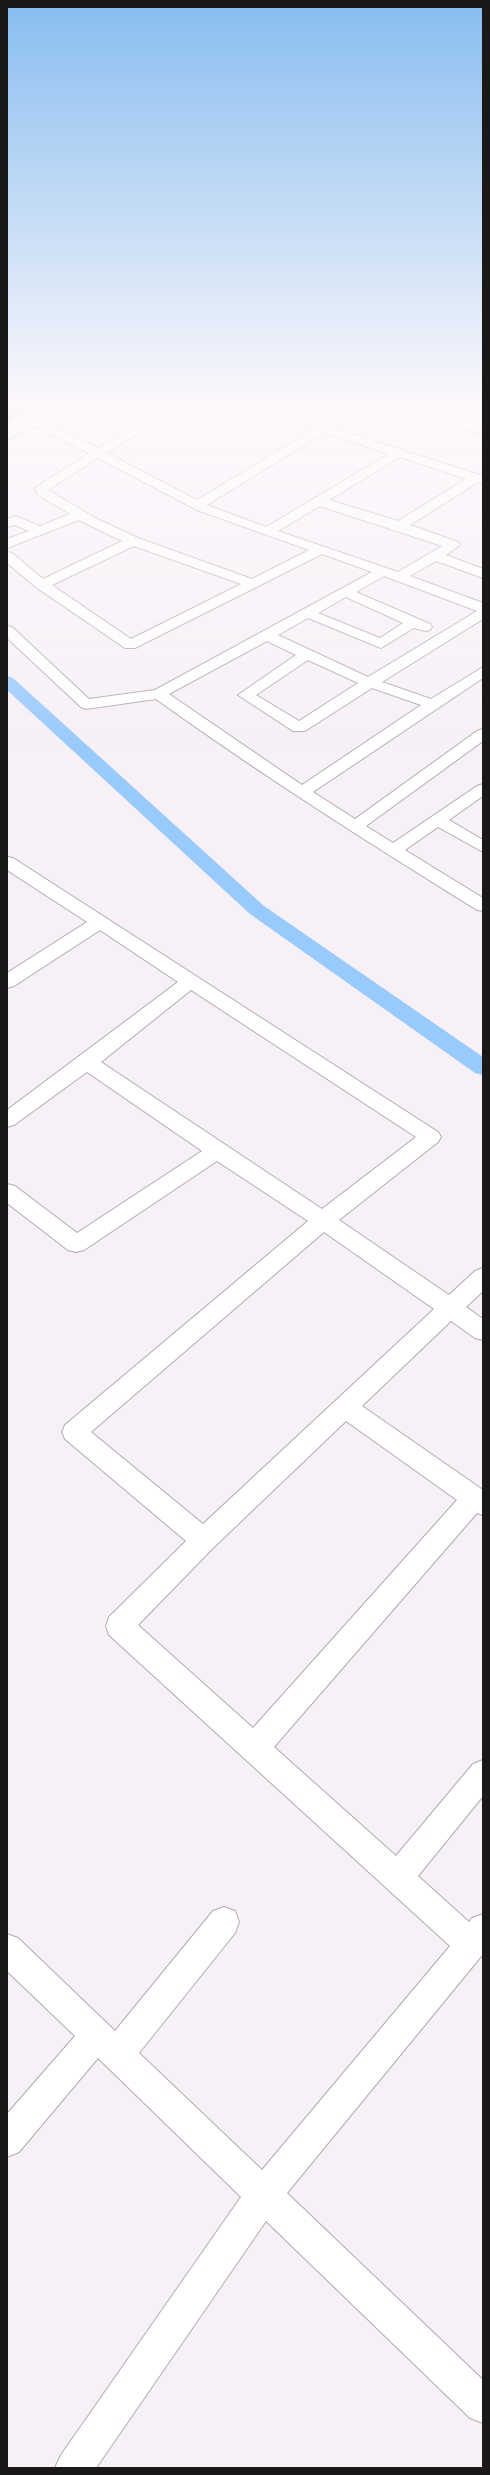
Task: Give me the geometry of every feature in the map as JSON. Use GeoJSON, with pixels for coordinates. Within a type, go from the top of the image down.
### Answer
{"type":"FeatureCollection","features":[{"type":"Feature","properties":{"kind":"street"},"geometry":{"type":"LineString","coordinates":[[7,544],[76,516]]}},
{"type":"Feature","properties":{"kind":"street"},"geometry":{"type":"LineString","coordinates":[[83,516],[133,541],[251,583]]}},
{"type":"Feature","properties":{"kind":"street"},"geometry":{"type":"LineString","coordinates":[[228,516],[483,608]]}},
{"type":"Feature","properties":{"kind":"street"},"geometry":{"type":"LineString","coordinates":[[268,532],[294,516]]}},
{"type":"Feature","properties":{"kind":"street"},"geometry":{"type":"LineString","coordinates":[[7,630],[86,704],[159,694],[345,592],[435,556],[453,545],[369,516]]}},
{"type":"Feature","properties":{"kind":"street"},"geometry":{"type":"LineString","coordinates":[[400,526],[416,516]]}},
{"type":"Feature","properties":{"kind":"street"},"geometry":{"type":"LineString","coordinates":[[7,523],[15,520],[40,530]]}},
{"type":"Feature","properties":{"kind":"street"},"geometry":{"type":"LineString","coordinates":[[42,585],[133,541]]}},
{"type":"Feature","properties":{"kind":"street"},"geometry":{"type":"LineString","coordinates":[[7,556],[42,585],[130,645],[320,549]]}},
{"type":"Feature","properties":{"kind":"street"},"geometry":{"type":"LineString","coordinates":[[435,556],[483,574]]}},
{"type":"Feature","properties":{"kind":"street"},"geometry":{"type":"LineString","coordinates":[[345,592],[444,635]]}},
{"type":"Feature","properties":{"kind":"street"},"geometry":{"type":"LineString","coordinates":[[307,613],[381,644],[413,622]]}},
{"type":"Feature","properties":{"kind":"street"},"geometry":{"type":"LineString","coordinates":[[307,654],[246,695],[299,728],[372,683],[444,635],[483,613]]}},
{"type":"Feature","properties":{"kind":"street"},"geometry":{"type":"LineString","coordinates":[[267,635],[372,683],[432,704]]}},
{"type":"Feature","properties":{"kind":"street"},"geometry":{"type":"LineString","coordinates":[[302,792],[432,704],[480,675]]}},
{"type":"Feature","properties":{"kind":"street"},"geometry":{"type":"LineString","coordinates":[[159,694],[207,729],[302,792],[393,851],[483,906]]}},
{"type":"Feature","properties":{"kind":"street"},"geometry":{"type":"LineString","coordinates":[[355,826],[483,734]]}},
{"type":"Feature","properties":{"kind":"street"},"geometry":{"type":"LineString","coordinates":[[393,851],[483,789]]}},
{"type":"Feature","properties":{"kind":"street"},"geometry":{"type":"LineString","coordinates":[[438,820],[483,847]]}},
{"type":"Feature","properties":{"kind":"street"},"geometry":{"type":"LineString","coordinates":[[7,862],[431,1137],[323,1220],[74,1432],[204,1540]]}},
{"type":"Feature","properties":{"kind":"street"},"geometry":{"type":"LineString","coordinates":[[7,982],[99,923]]}},
{"type":"Feature","properties":{"kind":"street"},"geometry":{"type":"LineString","coordinates":[[7,1120],[87,1062],[190,982]]}},
{"type":"Feature","properties":{"kind":"street"},"geometry":{"type":"LineString","coordinates":[[87,1062],[217,1151],[323,1220],[449,1309],[483,1331]]}},
{"type":"Feature","properties":{"kind":"street"},"geometry":{"type":"LineString","coordinates":[[7,1192],[76,1244],[217,1151]]}},
{"type":"Feature","properties":{"kind":"street"},"geometry":{"type":"LineString","coordinates":[[74,2468],[264,2194],[477,1937],[398,1877],[119,1626],[204,1540],[483,1277]]}},
{"type":"Feature","properties":{"kind":"street"},"geometry":{"type":"LineString","coordinates":[[254,1748],[479,1501],[345,1407]]}},
{"type":"Feature","properties":{"kind":"street"},"geometry":{"type":"LineString","coordinates":[[398,1877],[483,1774]]}},
{"type":"Feature","properties":{"kind":"street"},"geometry":{"type":"LineString","coordinates":[[7,2140],[107,2044],[224,1922]]}},
{"type":"Feature","properties":{"kind":"street"},"geometry":{"type":"LineString","coordinates":[[7,1949],[483,2405]]}},
{"type":"Feature","properties":{"kind":"waterway"},"geometry":{"type":"LineString","coordinates":[[7,681],[257,910],[483,1068]]}}]}
